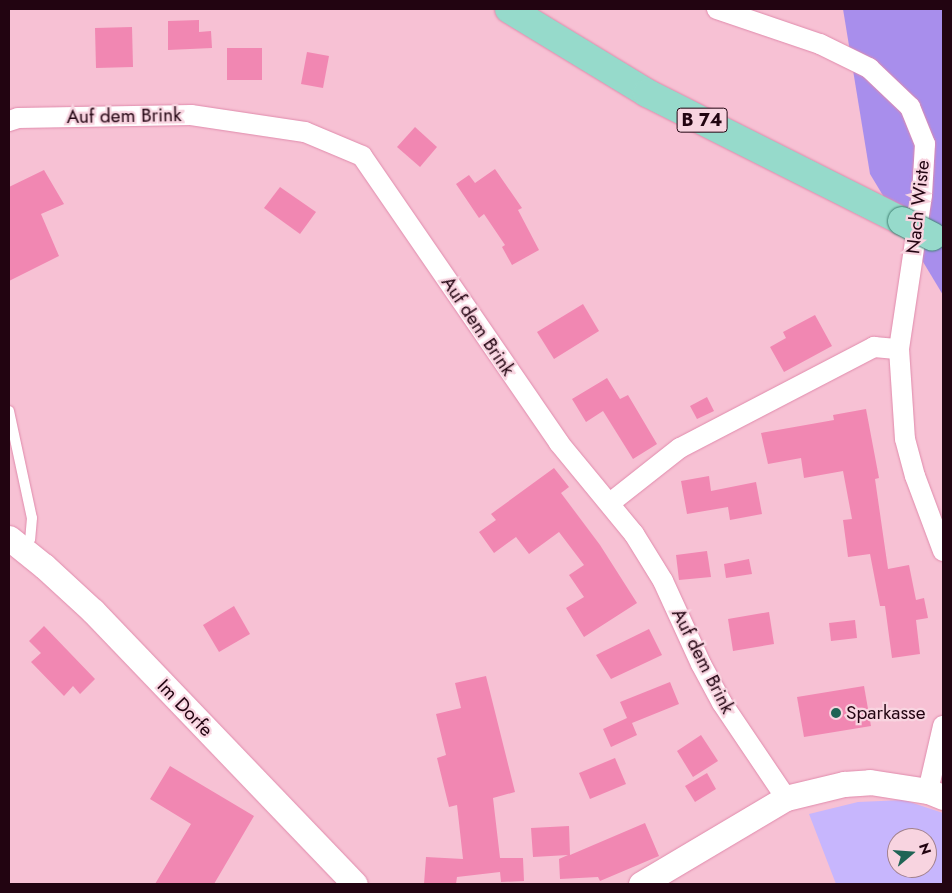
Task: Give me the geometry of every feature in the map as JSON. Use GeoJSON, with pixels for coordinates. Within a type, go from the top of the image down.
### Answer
{"type":"FeatureCollection","features":[{"type":"Feature","properties":{"kind":"main road","name":"B 74"},"geometry":{"type":"LineString","coordinates":[[509,9],[647,93],[938,238]]}},
{"type":"Feature","properties":{"kind":"street","name":"Nach Wiste"},"geometry":{"type":"LineString","coordinates":[[717,9],[820,44],[869,68],[910,107],[925,144],[922,195],[899,348],[906,439],[915,476],[943,551]]}},
{"type":"Feature","properties":{"kind":"street","name":"Auf dem Brink"},"geometry":{"type":"LineString","coordinates":[[9,121],[18,118],[191,115],[305,132],[362,156],[553,435],[634,534],[663,581],[701,664],[722,703],[786,798]]}},
{"type":"Feature","properties":{"kind":"street"},"geometry":{"type":"LineString","coordinates":[[610,503],[680,448],[874,347],[899,348]]}},
{"type":"Feature","properties":{"kind":"street","name":"Im Dorfe"},"geometry":{"type":"LineString","coordinates":[[16,544],[93,611],[340,879]]}},
{"type":"Feature","properties":{"kind":"street"},"geometry":{"type":"LineString","coordinates":[[641,884],[786,798],[844,784],[870,782],[936,794],[943,726]]}},
{"type":"Feature","properties":{"kind":"lane"},"geometry":{"type":"LineString","coordinates":[[9,411],[32,518],[30,539],[16,544]]}},
{"type":"Feature","properties":{"kind":"shaded area"},"geometry":{"type":"Polygon","coordinates":[[[843,9],[943,9],[943,295],[870,174],[843,9]]]}},
{"type":"Feature","properties":{"kind":"shaded area"},"geometry":{"type":"Polygon","coordinates":[[[904,800],[943,813],[943,884],[836,884],[809,814],[858,802],[904,800]]]}},
{"type":"Feature","properties":{"kind":"building"},"geometry":{"type":"Polygon","coordinates":[[[199,20],[199,32],[211,31],[212,48],[168,50],[168,21],[199,20]]]}},
{"type":"Feature","properties":{"kind":"building"},"geometry":{"type":"Polygon","coordinates":[[[132,27],[133,67],[96,68],[95,28],[132,27]]]}},
{"type":"Feature","properties":{"kind":"building"},"geometry":{"type":"Polygon","coordinates":[[[227,48],[262,48],[262,80],[227,80],[227,48]]]}},
{"type":"Feature","properties":{"kind":"building"},"geometry":{"type":"Polygon","coordinates":[[[307,52],[329,56],[323,88],[301,84],[307,52]]]}},
{"type":"Feature","properties":{"kind":"building"},"geometry":{"type":"Polygon","coordinates":[[[415,127],[437,147],[420,167],[397,147],[415,127]]]}},
{"type":"Feature","properties":{"kind":"building"},"geometry":{"type":"Polygon","coordinates":[[[495,169],[522,208],[518,210],[539,250],[512,265],[502,247],[505,245],[484,214],[479,218],[456,184],[469,175],[475,183],[495,169]]]}},
{"type":"Feature","properties":{"kind":"building"},"geometry":{"type":"Polygon","coordinates":[[[44,170],[64,204],[41,214],[59,256],[9,281],[9,187],[44,170]]]}},
{"type":"Feature","properties":{"kind":"building"},"geometry":{"type":"Polygon","coordinates":[[[280,187],[316,212],[300,234],[264,208],[280,187]]]}},
{"type":"Feature","properties":{"kind":"building"},"geometry":{"type":"Polygon","coordinates":[[[583,304],[599,331],[554,359],[537,332],[583,304]]]}},
{"type":"Feature","properties":{"kind":"building"},"geometry":{"type":"Polygon","coordinates":[[[815,315],[832,346],[784,372],[770,347],[786,338],[783,332],[815,315]]]}},
{"type":"Feature","properties":{"kind":"building"},"geometry":{"type":"Polygon","coordinates":[[[607,378],[620,399],[628,395],[657,444],[633,459],[603,411],[586,422],[572,399],[607,378]]]}},
{"type":"Feature","properties":{"kind":"building"},"geometry":{"type":"Polygon","coordinates":[[[707,397],[714,411],[697,419],[690,406],[707,397]]]}},
{"type":"Feature","properties":{"kind":"building"},"geometry":{"type":"Polygon","coordinates":[[[866,409],[879,478],[875,479],[888,569],[909,565],[916,600],[924,598],[928,618],[916,620],[920,654],[892,658],[885,606],[880,606],[870,554],[848,557],[843,520],[852,519],[843,471],[804,478],[801,458],[768,464],[761,433],[834,420],[833,415],[866,409]]]}},
{"type":"Feature","properties":{"kind":"building"},"geometry":{"type":"Polygon","coordinates":[[[554,468],[569,487],[561,493],[600,545],[637,603],[584,637],[566,608],[584,597],[569,575],[584,565],[559,532],[529,554],[516,537],[494,553],[479,532],[496,520],[491,514],[554,468]]]}},
{"type":"Feature","properties":{"kind":"building"},"geometry":{"type":"Polygon","coordinates":[[[709,476],[711,491],[756,482],[762,514],[730,520],[728,507],[687,514],[681,481],[709,476]]]}},
{"type":"Feature","properties":{"kind":"building"},"geometry":{"type":"Polygon","coordinates":[[[707,551],[711,577],[679,580],[676,555],[707,551]]]}},
{"type":"Feature","properties":{"kind":"building"},"geometry":{"type":"Polygon","coordinates":[[[749,559],[752,574],[726,578],[724,564],[749,559]]]}},
{"type":"Feature","properties":{"kind":"building"},"geometry":{"type":"Polygon","coordinates":[[[234,606],[250,634],[219,652],[203,625],[234,606]]]}},
{"type":"Feature","properties":{"kind":"building"},"geometry":{"type":"Polygon","coordinates":[[[769,612],[774,644],[733,651],[728,619],[769,612]]]}},
{"type":"Feature","properties":{"kind":"building"},"geometry":{"type":"Polygon","coordinates":[[[855,620],[857,638],[831,641],[829,623],[855,620]]]}},
{"type":"Feature","properties":{"kind":"building"},"geometry":{"type":"Polygon","coordinates":[[[44,626],[95,679],[80,694],[73,686],[64,696],[31,662],[41,653],[29,641],[44,626]]]}},
{"type":"Feature","properties":{"kind":"building"},"geometry":{"type":"Polygon","coordinates":[[[649,629],[662,655],[611,679],[596,655],[649,629]]]}},
{"type":"Feature","properties":{"kind":"building"},"geometry":{"type":"Polygon","coordinates":[[[486,676],[515,792],[493,798],[500,858],[523,858],[524,881],[501,882],[500,872],[457,877],[456,884],[424,884],[426,857],[463,859],[457,805],[449,807],[437,758],[446,755],[436,714],[461,708],[455,683],[486,676]]]}},
{"type":"Feature","properties":{"kind":"building"},"geometry":{"type":"Polygon","coordinates":[[[670,682],[679,704],[632,723],[637,735],[611,747],[603,729],[627,718],[620,702],[670,682]]]}},
{"type":"Feature","properties":{"kind":"building"},"geometry":{"type":"Polygon","coordinates":[[[864,686],[871,726],[804,737],[797,697],[864,686]]]}},
{"type":"Feature","properties":{"kind":"building"},"geometry":{"type":"Polygon","coordinates":[[[701,735],[718,761],[693,777],[677,751],[701,735]]]}},
{"type":"Feature","properties":{"kind":"building"},"geometry":{"type":"Polygon","coordinates":[[[615,758],[626,784],[590,799],[579,773],[615,758]]]}},
{"type":"Feature","properties":{"kind":"building"},"geometry":{"type":"Polygon","coordinates":[[[170,766],[254,816],[214,884],[155,884],[191,824],[150,799],[170,766]]]}},
{"type":"Feature","properties":{"kind":"building"},"geometry":{"type":"Polygon","coordinates":[[[707,773],[716,789],[695,802],[685,786],[707,773]]]}},
{"type":"Feature","properties":{"kind":"building"},"geometry":{"type":"Polygon","coordinates":[[[645,823],[659,856],[600,881],[598,877],[560,879],[559,859],[568,855],[533,857],[531,828],[569,826],[570,855],[645,823]]]}},
{"type":"Feature","properties":{"kind":"place","name":"Sparkasse"},"geometry":{"type":"Point","coordinates":[836,713]}}]}
